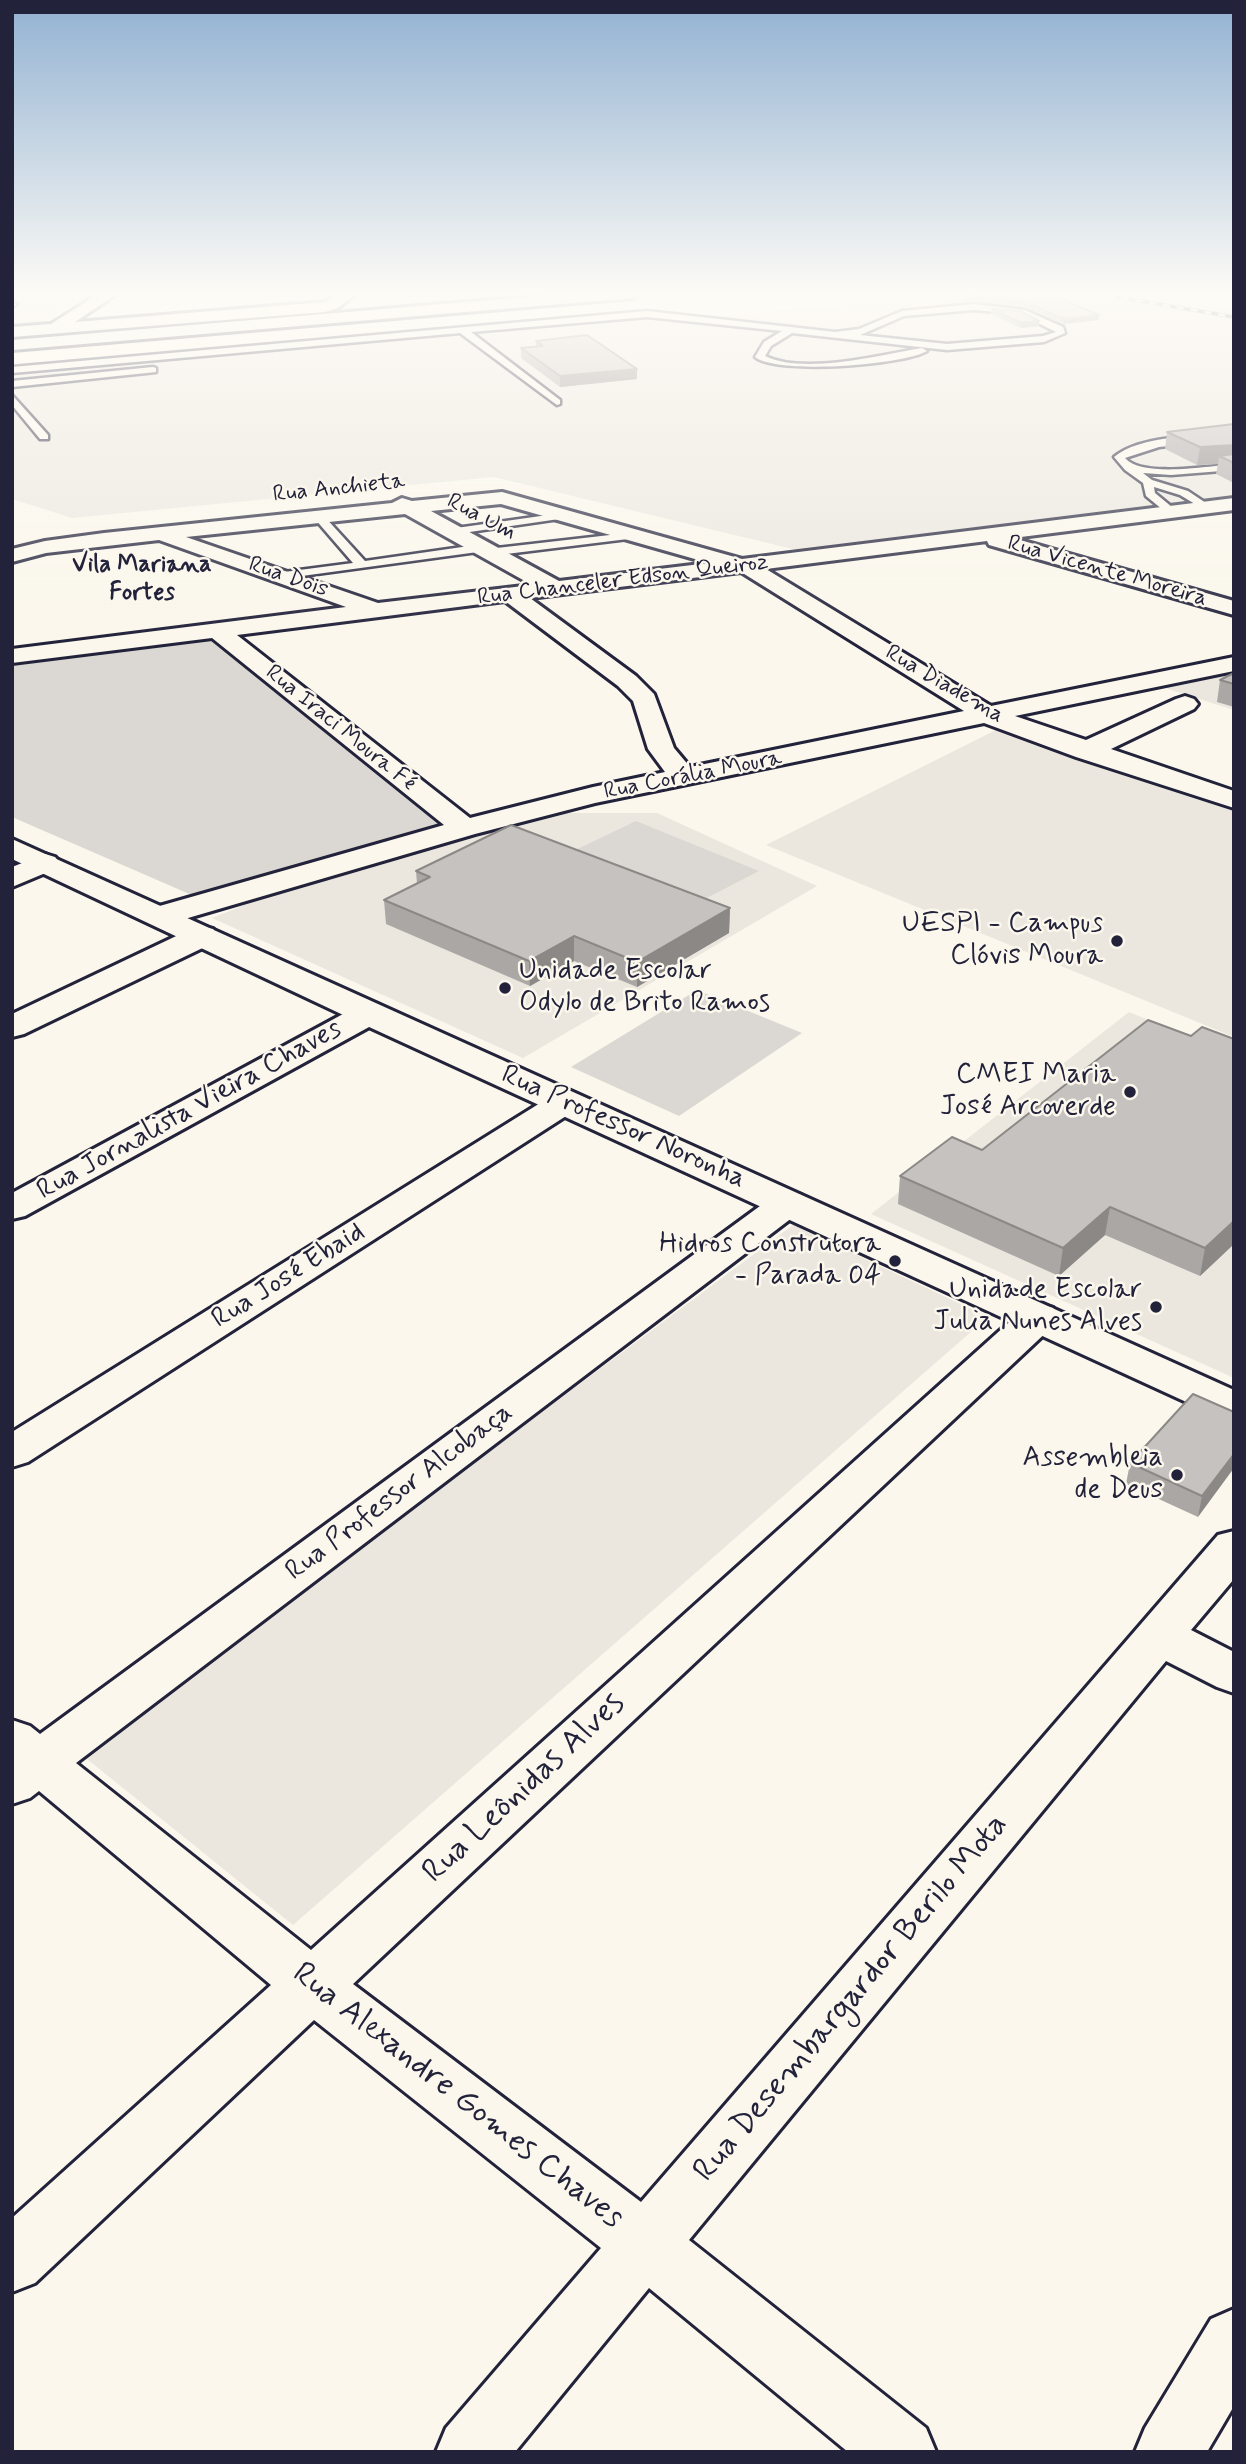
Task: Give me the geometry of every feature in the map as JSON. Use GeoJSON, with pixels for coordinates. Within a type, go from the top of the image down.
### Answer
{"type":"FeatureCollection","features":[{"type":"Feature","properties":{"kind":"main road","name":"Rua Um"},"geometry":{"type":"LineString","coordinates":[[383,493],[449,532],[557,589]]}},
{"type":"Feature","properties":{"kind":"main road","name":"Rua Anchieta"},"geometry":{"type":"LineString","coordinates":[[12,556],[70,543],[502,498],[748,567]]}},
{"type":"Feature","properties":{"kind":"main road","name":"Rua Chanceler Edson Queiroz"},"geometry":{"type":"LineString","coordinates":[[12,656],[748,567],[1234,504]]}},
{"type":"Feature","properties":{"kind":"main road","name":"Rua Dois"},"geometry":{"type":"LineString","coordinates":[[156,533],[379,611]]}},
{"type":"Feature","properties":{"kind":"main road","name":"Rua Vicente Moreira"},"geometry":{"type":"LineString","coordinates":[[981,536],[1234,608]]}},
{"type":"Feature","properties":{"kind":"main road","name":"Rua Diadema"},"geometry":{"type":"LineString","coordinates":[[748,567],[989,716],[1234,800]]}},
{"type":"Feature","properties":{"kind":"main road"},"geometry":{"type":"LineString","coordinates":[[510,594],[627,681],[645,699],[661,749],[684,778]]}},
{"type":"Feature","properties":{"kind":"main road","name":"Rua Iraci Moura Fé"},"geometry":{"type":"LineString","coordinates":[[216,630],[465,828]]}},
{"type":"Feature","properties":{"kind":"main road","name":"Rua Corália Moura"},"geometry":{"type":"LineString","coordinates":[[160,916],[465,828],[593,795],[1234,664]]}},
{"type":"Feature","properties":{"kind":"main road"},"geometry":{"type":"LineString","coordinates":[[1085,751],[1185,704]]}},
{"type":"Feature","properties":{"kind":"main road","name":"Rua Professor Noronha"},"geometry":{"type":"LineString","coordinates":[[12,848],[368,1014],[1219,1400]]}},
{"type":"Feature","properties":{"kind":"main road"},"geometry":{"type":"LineString","coordinates":[[12,877],[45,863]]}},
{"type":"Feature","properties":{"kind":"main road"},"geometry":{"type":"LineString","coordinates":[[12,1027],[202,936]]}},
{"type":"Feature","properties":{"kind":"main road","name":"Rua Jornalista Vieira Chaves"},"geometry":{"type":"LineString","coordinates":[[12,1208],[368,1014]]}},
{"type":"Feature","properties":{"kind":"main road","name":"Rua José Ebaid"},"geometry":{"type":"LineString","coordinates":[[12,1452],[565,1102]]}},
{"type":"Feature","properties":{"kind":"main road","name":"Rua Professor Alcobaça"},"geometry":{"type":"LineString","coordinates":[[22,1762],[788,1203]]}},
{"type":"Feature","properties":{"kind":"main road","name":"Rua Leônidas Alves"},"geometry":{"type":"LineString","coordinates":[[12,2261],[1039,1317]]}},
{"type":"Feature","properties":{"kind":"main road","name":"Rua Desembargardor Berilo Mota"},"geometry":{"type":"LineString","coordinates":[[470,2452],[1234,1547]]}},
{"type":"Feature","properties":{"kind":"main road"},"geometry":{"type":"LineString","coordinates":[[1159,1635],[1234,1674]]}},
{"type":"Feature","properties":{"kind":"main road","name":"Rua Alexandre Gomes Chaves"},"geometry":{"type":"LineString","coordinates":[[22,1762],[645,2244],[902,2452]]}},
{"type":"Feature","properties":{"kind":"main road"},"geometry":{"type":"LineString","coordinates":[[1169,2452],[1234,2342]]}},
{"type":"Feature","properties":{"kind":"lane"},"geometry":{"type":"LineString","coordinates":[[20,408],[44,437]]}},
{"type":"Feature","properties":{"kind":"lane"},"geometry":{"type":"LineString","coordinates":[[1205,508],[1184,493],[1148,482],[1121,463],[1119,457],[1167,444],[1234,436]]}},
{"type":"Feature","properties":{"kind":"lane"},"geometry":{"type":"LineString","coordinates":[[1128,467],[1160,472],[1234,467]]}},
{"type":"Feature","properties":{"kind":"lane"},"geometry":{"type":"LineString","coordinates":[[1148,482],[1150,494],[1172,512]]}},
{"type":"Feature","properties":{"kind":"lane"},"geometry":{"type":"LineString","coordinates":[[449,532],[562,516]]}},
{"type":"Feature","properties":{"kind":"lane"},"geometry":{"type":"LineString","coordinates":[[319,517],[361,564]]}},
{"type":"Feature","properties":{"kind":"lane"},"geometry":{"type":"LineString","coordinates":[[284,576],[361,564],[636,535]]}},
{"type":"Feature","properties":{"kind":"shaded area"},"geometry":{"type":"Polygon","coordinates":[[[12,408],[1234,408],[1234,499],[805,552],[494,477],[72,518],[12,499],[12,408]]]}},
{"type":"Feature","properties":{"kind":"shaded area"},"geometry":{"type":"Polygon","coordinates":[[[207,638],[447,826],[194,896],[12,817],[12,664],[207,638]]]}},
{"type":"Feature","properties":{"kind":"shaded area"},"geometry":{"type":"Polygon","coordinates":[[[1234,671],[1234,710],[1159,686],[1234,671]]]}},
{"type":"Feature","properties":{"kind":"shaded area","name":"UESPI - Campus Clóvis Moura"},"geometry":{"type":"Polygon","coordinates":[[[998,729],[1234,810],[1234,1037],[766,845],[998,729]]]}},
{"type":"Feature","properties":{"kind":"shaded area","name":"Unidade Escolar Odylo de Brito Ramos"},"geometry":{"type":"Polygon","coordinates":[[[547,813],[657,813],[817,886],[523,1058],[212,918],[270,895],[547,813]]]}},
{"type":"Feature","properties":{"kind":"shaded area"},"geometry":{"type":"Polygon","coordinates":[[[636,821],[759,871],[695,904],[571,852],[636,821]]]}},
{"type":"Feature","properties":{"kind":"shaded area"},"geometry":{"type":"Polygon","coordinates":[[[697,990],[802,1033],[679,1116],[571,1067],[697,990]]]}},
{"type":"Feature","properties":{"kind":"shaded area"},"geometry":{"type":"Polygon","coordinates":[[[1129,1012],[1234,1055],[1234,1378],[871,1214],[1129,1012]]]}},
{"type":"Feature","properties":{"kind":"shaded area"},"geometry":{"type":"Polygon","coordinates":[[[793,1225],[988,1317],[293,1925],[82,1755],[793,1225]]]}},
{"type":"Feature","properties":{"kind":"building"},"geometry":{"type":"Polygon","coordinates":[[[1234,424],[1234,445],[1200,447],[1167,432],[1234,424]]]}},
{"type":"Feature","properties":{"kind":"building"},"geometry":{"type":"Polygon","coordinates":[[[1234,454],[1234,463],[1219,456],[1234,454]]]}},
{"type":"Feature","properties":{"kind":"building"},"geometry":{"type":"Polygon","coordinates":[[[1234,673],[1234,684],[1220,680],[1234,673]]]}},
{"type":"Feature","properties":{"kind":"building"},"geometry":{"type":"Polygon","coordinates":[[[511,825],[730,908],[637,962],[574,936],[529,961],[384,900],[430,877],[416,871],[511,825]]]}},
{"type":"Feature","properties":{"kind":"building","name":"CMEI Maria José Arcoverde"},"geometry":{"type":"Polygon","coordinates":[[[1148,1020],[1191,1036],[1202,1027],[1234,1039],[1234,1221],[1205,1248],[1110,1207],[1063,1248],[900,1176],[952,1137],[982,1150],[1148,1020]]]}},
{"type":"Feature","properties":{"kind":"building","name":"Assembleia de Deus"},"geometry":{"type":"Polygon","coordinates":[[[1193,1394],[1234,1412],[1234,1454],[1202,1496],[1130,1463],[1193,1394]]]}},
{"type":"Feature","properties":{"kind":"place","name":"UESPI - Campus Clóvis Moura"},"geometry":{"type":"Point","coordinates":[1117,941]}},
{"type":"Feature","properties":{"kind":"place","name":"Unidade Escolar Odylo de Brito Ramos"},"geometry":{"type":"Point","coordinates":[505,988]}},
{"type":"Feature","properties":{"kind":"place","name":"CMEI Maria José Arcoverde"},"geometry":{"type":"Point","coordinates":[1130,1092]}},
{"type":"Feature","properties":{"kind":"place","name":"Hidros Construtora - Parada 04"},"geometry":{"type":"Point","coordinates":[895,1261]}},
{"type":"Feature","properties":{"kind":"place","name":"Unidade Escolar Julia Nunes Alves"},"geometry":{"type":"Point","coordinates":[1156,1307]}},
{"type":"Feature","properties":{"kind":"place","name":"Assembleia de Deus"},"geometry":{"type":"Point","coordinates":[1177,1475]}},
{"type":"Feature","properties":{"kind":"district","name":"Vila Mariana Fortes"},"geometry":{"type":"Point","coordinates":[142,580]}}]}
